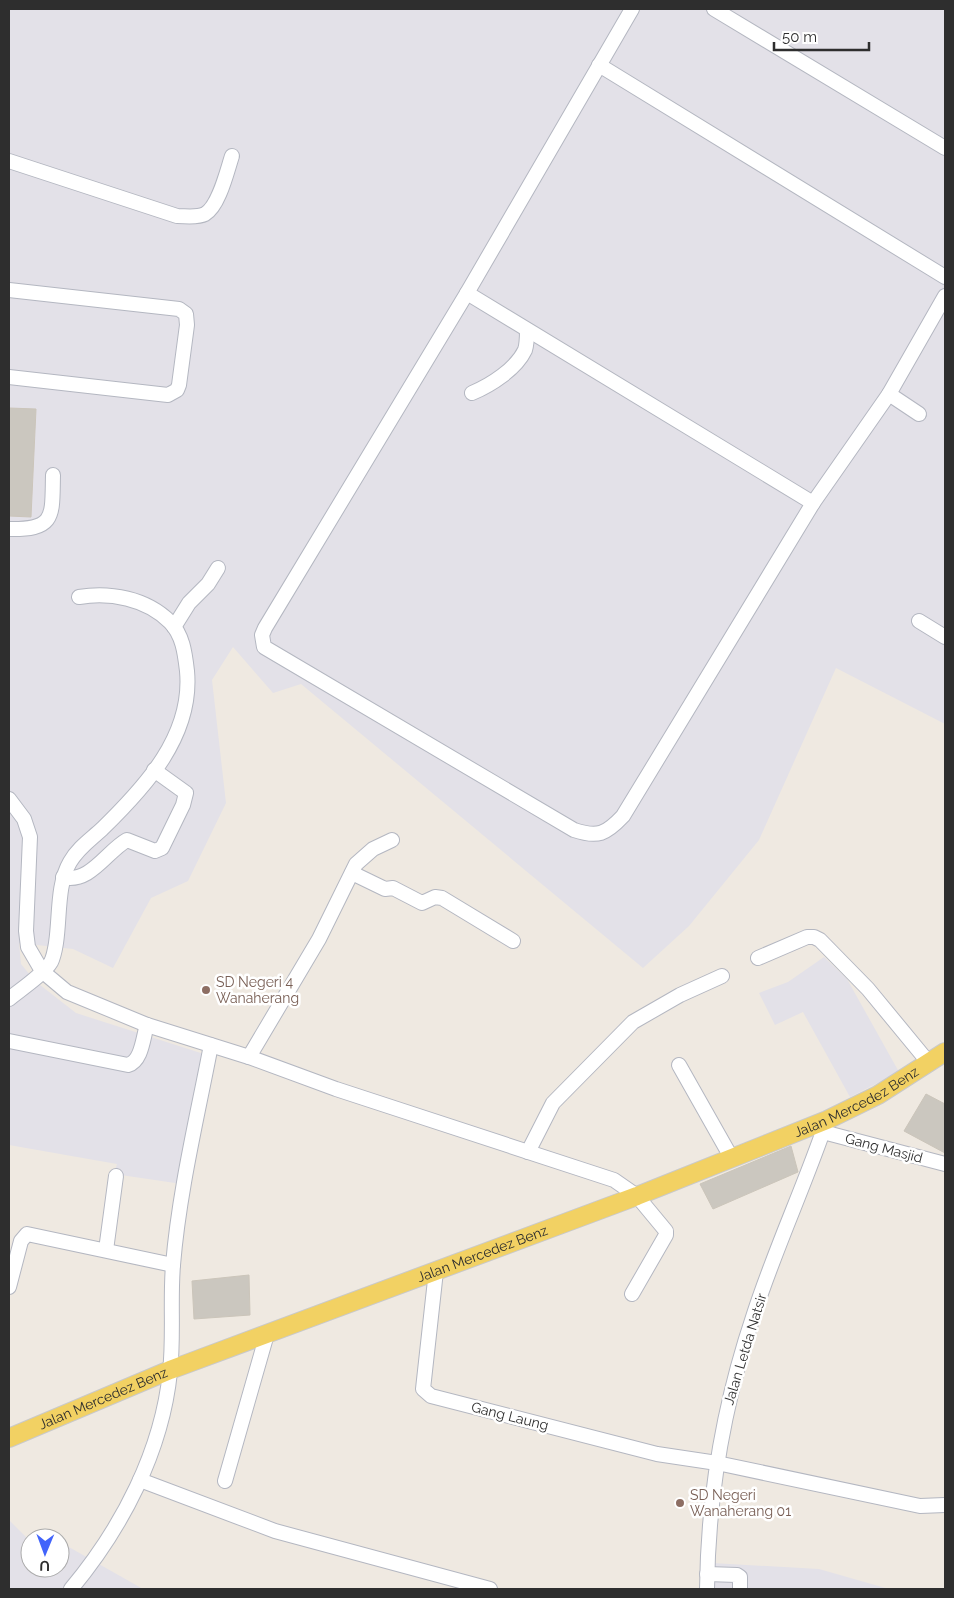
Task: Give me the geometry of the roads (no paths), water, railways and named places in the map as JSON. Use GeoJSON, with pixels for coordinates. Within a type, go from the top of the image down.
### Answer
{"type":"FeatureCollection","features":[{"type":"Feature","properties":{"kind":"main road","name":"Jalan Mercedez Benz"},"geometry":{"type":"LineString","coordinates":[[9,1438],[40,1423],[170,1370],[637,1196],[731,1157],[825,1126],[945,1052]]}},
{"type":"Feature","properties":{"kind":"street"},"geometry":{"type":"LineString","coordinates":[[632,9],[467,293],[265,628],[261,641],[264,647],[271,653],[574,830],[588,835],[607,832],[623,816],[813,503],[889,394],[945,296]]}},
{"type":"Feature","properties":{"kind":"street"},"geometry":{"type":"LineString","coordinates":[[714,9],[945,148]]}},
{"type":"Feature","properties":{"kind":"street"},"geometry":{"type":"LineString","coordinates":[[600,65],[945,277]]}},
{"type":"Feature","properties":{"kind":"street"},"geometry":{"type":"LineString","coordinates":[[9,161],[177,216],[193,217],[205,214],[214,206],[232,156]]}},
{"type":"Feature","properties":{"kind":"street"},"geometry":{"type":"LineString","coordinates":[[9,290],[179,309],[186,314],[187,324],[179,385],[177,390],[168,395],[9,377]]}},
{"type":"Feature","properties":{"kind":"street"},"geometry":{"type":"LineString","coordinates":[[467,293],[813,503]]}},
{"type":"Feature","properties":{"kind":"street"},"geometry":{"type":"LineString","coordinates":[[472,393],[494,381],[520,358],[526,346],[527,330]]}},
{"type":"Feature","properties":{"kind":"street"},"geometry":{"type":"LineString","coordinates":[[889,394],[919,414]]}},
{"type":"Feature","properties":{"kind":"street"},"geometry":{"type":"LineString","coordinates":[[9,529],[41,527],[47,520],[51,511],[53,475]]}},
{"type":"Feature","properties":{"kind":"street"},"geometry":{"type":"LineString","coordinates":[[174,627],[189,603],[208,584],[218,568]]}},
{"type":"Feature","properties":{"kind":"street"},"geometry":{"type":"LineString","coordinates":[[9,999],[51,962],[63,877],[71,859],[81,846],[102,829],[154,770],[178,734],[187,704],[188,687],[185,653],[174,627],[154,610],[118,596],[100,593],[78,597]]}},
{"type":"Feature","properties":{"kind":"street"},"geometry":{"type":"LineString","coordinates":[[919,621],[945,637]]}},
{"type":"Feature","properties":{"kind":"street"},"geometry":{"type":"LineString","coordinates":[[63,877],[72,878],[83,875],[127,840],[155,851],[162,848],[183,805],[186,793],[154,770]]}},
{"type":"Feature","properties":{"kind":"street"},"geometry":{"type":"LineString","coordinates":[[9,800],[24,819],[30,838],[26,940],[42,971],[67,992],[80,999],[147,1025],[249,1057],[336,1089],[614,1180],[637,1196],[665,1228],[666,1233],[632,1294]]}},
{"type":"Feature","properties":{"kind":"street"},"geometry":{"type":"LineString","coordinates":[[249,1057],[319,939],[359,859],[381,843],[392,840]]}},
{"type":"Feature","properties":{"kind":"street"},"geometry":{"type":"LineString","coordinates":[[352,872],[385,889],[393,888],[422,903],[435,898],[442,898],[513,942]]}},
{"type":"Feature","properties":{"kind":"street"},"geometry":{"type":"LineString","coordinates":[[758,958],[807,937],[814,937],[820,940],[868,989],[929,1063]]}},
{"type":"Feature","properties":{"kind":"street"},"geometry":{"type":"LineString","coordinates":[[528,1152],[553,1103],[633,1022],[666,1002],[722,976]]}},
{"type":"Feature","properties":{"kind":"street"},"geometry":{"type":"LineString","coordinates":[[9,1041],[128,1065],[134,1063],[138,1058],[147,1025]]}},
{"type":"Feature","properties":{"kind":"street"},"geometry":{"type":"LineString","coordinates":[[71,1589],[108,1538],[140,1480],[161,1428],[170,1370],[173,1265],[186,1178],[211,1045]]}},
{"type":"Feature","properties":{"kind":"street"},"geometry":{"type":"LineString","coordinates":[[680,1065],[731,1157]]}},
{"type":"Feature","properties":{"kind":"street","name":"Gang Masjid"},"geometry":{"type":"LineString","coordinates":[[825,1126],[945,1164]]}},
{"type":"Feature","properties":{"kind":"street","name":"Jalan Letda Natsir"},"geometry":{"type":"LineString","coordinates":[[707,1589],[709,1535],[717,1464],[732,1390],[754,1312],[825,1126]]}},
{"type":"Feature","properties":{"kind":"street"},"geometry":{"type":"LineString","coordinates":[[106,1250],[116,1176]]}},
{"type":"Feature","properties":{"kind":"street"},"geometry":{"type":"LineString","coordinates":[[9,1287],[21,1241],[28,1234],[173,1265]]}},
{"type":"Feature","properties":{"kind":"street","name":"Gang Laung"},"geometry":{"type":"LineString","coordinates":[[436,1271],[422,1389],[425,1394],[622,1446],[717,1464]]}},
{"type":"Feature","properties":{"kind":"street"},"geometry":{"type":"LineString","coordinates":[[225,1481],[267,1334]]}},
{"type":"Feature","properties":{"kind":"street"},"geometry":{"type":"LineString","coordinates":[[717,1464],[920,1506],[945,1505]]}},
{"type":"Feature","properties":{"kind":"street"},"geometry":{"type":"LineString","coordinates":[[140,1480],[275,1531],[490,1589]]}},
{"type":"Feature","properties":{"kind":"street"},"geometry":{"type":"LineString","coordinates":[[707,1574],[737,1575],[740,1577],[740,1589]]}},
{"type":"Feature","properties":{"kind":"place","name":"SD Negeri 4 Wanaherang"},"geometry":{"type":"Point","coordinates":[206,990]}},
{"type":"Feature","properties":{"kind":"place","name":"SD Negeri Wanaherang 01"},"geometry":{"type":"Point","coordinates":[680,1503]}}]}
